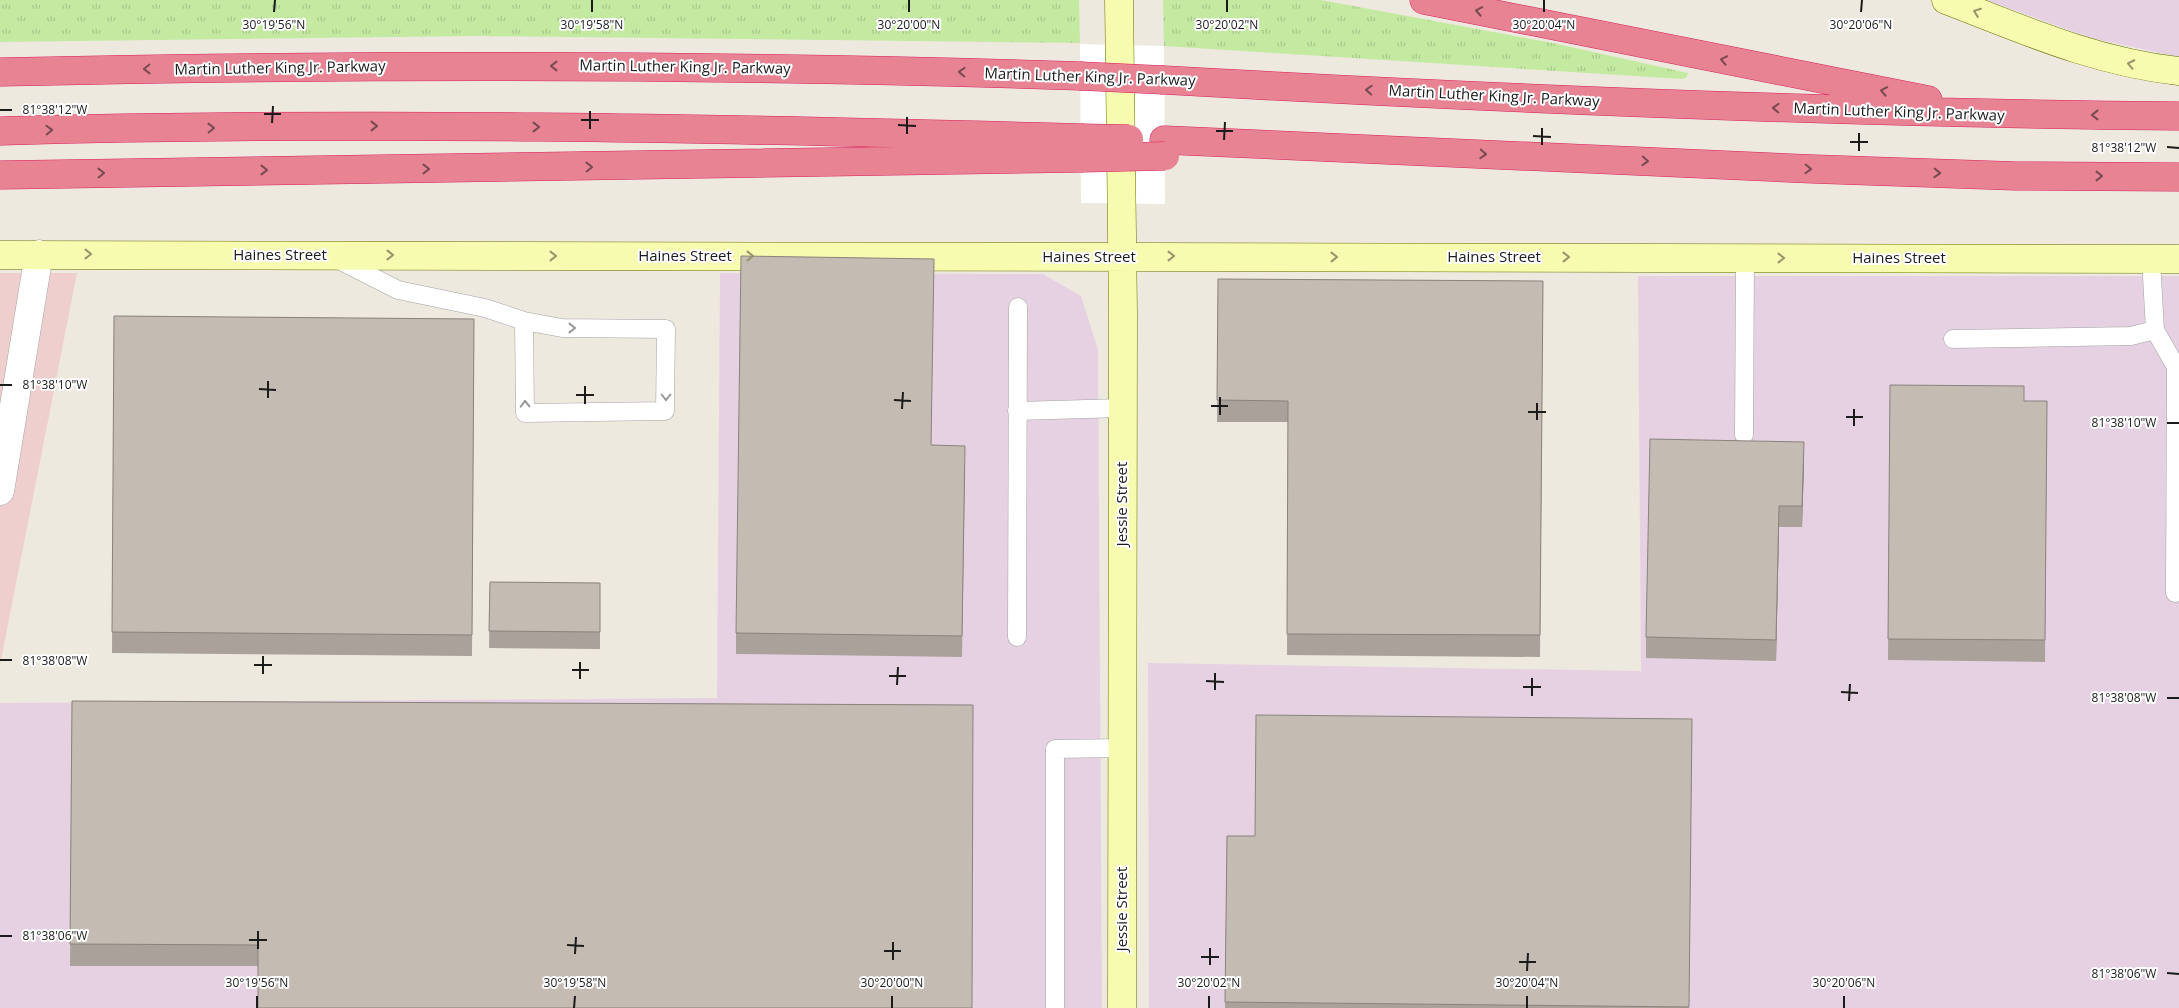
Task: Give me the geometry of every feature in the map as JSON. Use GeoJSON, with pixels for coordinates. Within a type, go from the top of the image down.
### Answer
{"type":"FeatureCollection","features":[{"type":"Feature","properties":{"kind":"highway"},"geometry":{"type":"LineString","coordinates":[[1424,0],[2000,115]]}},
{"type":"Feature","properties":{"kind":"highway","name":"Martin Luther King Jr. Parkway"},"geometry":{"type":"LineString","coordinates":[[0,72],[547,66],[858,69],[1080,76],[1764,108],[2000,115],[2179,116]]}},
{"type":"Feature","properties":{"kind":"highway"},"geometry":{"type":"LineString","coordinates":[[0,131],[311,126],[568,127],[1081,148]]}},
{"type":"Feature","properties":{"kind":"highway"},"geometry":{"type":"LineString","coordinates":[[0,175],[1081,148],[1164,148],[1434,151],[2016,176],[2179,177]]}},
{"type":"Feature","properties":{"kind":"street","name":"Jessie Street"},"geometry":{"type":"LineString","coordinates":[[1119,0],[1122,256],[1122,1008]]}},
{"type":"Feature","properties":{"kind":"street"},"geometry":{"type":"LineString","coordinates":[[1946,0],[2109,60],[2179,71]]}},
{"type":"Feature","properties":{"kind":"street"},"geometry":{"type":"LineString","coordinates":[[0,491],[39,254]]}},
{"type":"Feature","properties":{"kind":"street","name":"Haines Street"},"geometry":{"type":"LineString","coordinates":[[0,255],[2179,259]]}},
{"type":"Feature","properties":{"kind":"lane"},"geometry":{"type":"LineString","coordinates":[[330,255],[398,290],[485,308],[524,321],[562,328],[666,329],[666,411],[526,413],[524,321]]}},
{"type":"Feature","properties":{"kind":"lane"},"geometry":{"type":"LineString","coordinates":[[1744,258],[1744,435]]}},
{"type":"Feature","properties":{"kind":"lane"},"geometry":{"type":"LineString","coordinates":[[2151,259],[2155,330],[2176,367],[2175,593]]}},
{"type":"Feature","properties":{"kind":"lane"},"geometry":{"type":"LineString","coordinates":[[1017,637],[1018,306]]}},
{"type":"Feature","properties":{"kind":"lane"},"geometry":{"type":"LineString","coordinates":[[1953,339],[2131,336],[2155,330]]}},
{"type":"Feature","properties":{"kind":"lane"},"geometry":{"type":"LineString","coordinates":[[1017,411],[1122,408]]}},
{"type":"Feature","properties":{"kind":"lane"},"geometry":{"type":"LineString","coordinates":[[1055,1008],[1055,749],[1122,748]]}},
{"type":"Feature","properties":{"kind":"shaded area"},"geometry":{"type":"Polygon","coordinates":[[[1986,0],[2179,0],[2179,57],[2091,38],[1986,0]]]}},
{"type":"Feature","properties":{"kind":"shaded area"},"geometry":{"type":"Polygon","coordinates":[[[0,273],[77,273],[0,665],[0,273]]]}},
{"type":"Feature","properties":{"kind":"shaded area"},"geometry":{"type":"Polygon","coordinates":[[[720,273],[1043,274],[1081,296],[1098,350],[1102,1008],[0,1008],[0,703],[717,698],[720,273]]]}},
{"type":"Feature","properties":{"kind":"shaded area"},"geometry":{"type":"Polygon","coordinates":[[[1638,276],[2179,276],[2179,1008],[1149,1008],[1148,663],[1641,671],[1638,276]]]}},
{"type":"Feature","properties":{"kind":"green space"},"geometry":{"type":"Polygon","coordinates":[[[0,0],[1079,0],[1080,43],[477,36],[0,42],[0,0]]]}},
{"type":"Feature","properties":{"kind":"green space"},"geometry":{"type":"Polygon","coordinates":[[[1163,0],[1321,0],[1553,43],[1688,73],[1687,77],[1682,79],[1164,46],[1163,0]]]}},
{"type":"Feature","properties":{"kind":"pier"},"geometry":{"type":"Polygon","coordinates":[[[1080,44],[1164,46],[1165,204],[1081,203],[1080,44]]]}},
{"type":"Feature","properties":{"kind":"building"},"geometry":{"type":"Polygon","coordinates":[[[741,256],[934,259],[931,445],[965,446],[962,636],[736,633],[741,256]]]}},
{"type":"Feature","properties":{"kind":"building"},"geometry":{"type":"Polygon","coordinates":[[[1218,279],[1543,281],[1540,635],[1287,634],[1288,401],[1217,400],[1218,279]]]}},
{"type":"Feature","properties":{"kind":"building"},"geometry":{"type":"Polygon","coordinates":[[[114,316],[474,319],[472,635],[112,632],[114,316]]]}},
{"type":"Feature","properties":{"kind":"building"},"geometry":{"type":"Polygon","coordinates":[[[1890,385],[2024,386],[2024,401],[2047,401],[2045,640],[1888,639],[1890,385]]]}},
{"type":"Feature","properties":{"kind":"building"},"geometry":{"type":"Polygon","coordinates":[[[1650,439],[1804,442],[1802,506],[1779,506],[1776,640],[1646,637],[1650,439]]]}},
{"type":"Feature","properties":{"kind":"building"},"geometry":{"type":"Polygon","coordinates":[[[490,582],[600,583],[600,632],[489,631],[490,582]]]}},
{"type":"Feature","properties":{"kind":"building"},"geometry":{"type":"Polygon","coordinates":[[[72,701],[973,705],[972,1008],[258,1008],[258,945],[70,944],[72,701]]]}},
{"type":"Feature","properties":{"kind":"building"},"geometry":{"type":"Polygon","coordinates":[[[1256,715],[1692,719],[1689,1007],[1225,1002],[1227,836],[1255,836],[1256,715]]]}}]}
